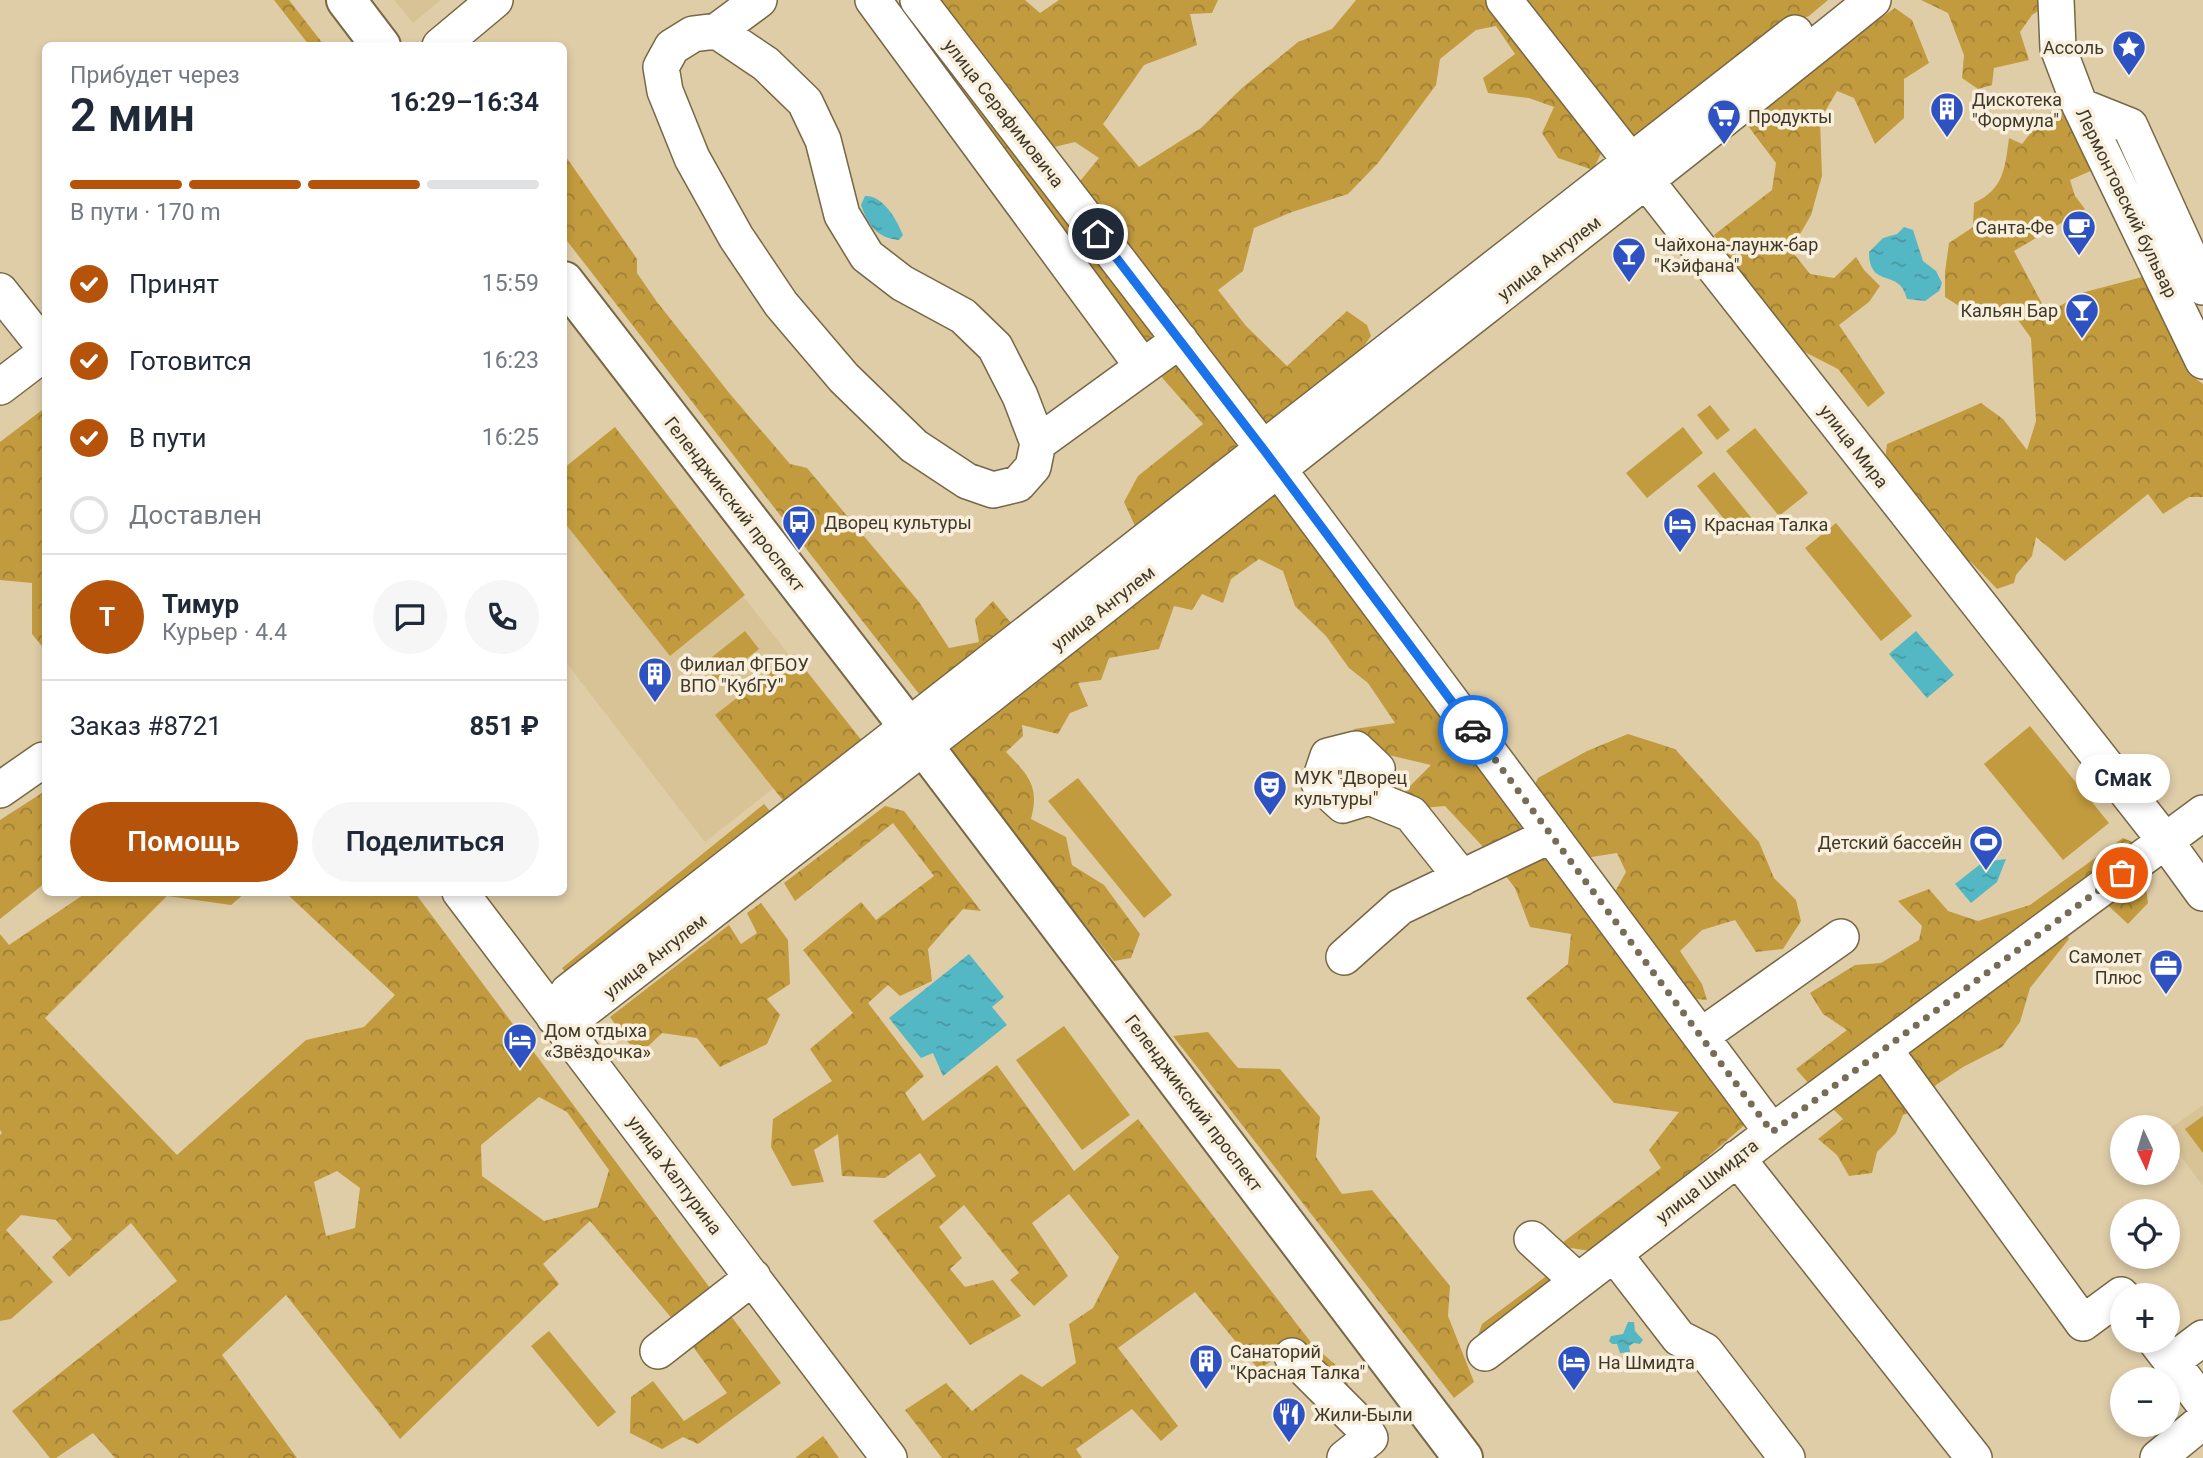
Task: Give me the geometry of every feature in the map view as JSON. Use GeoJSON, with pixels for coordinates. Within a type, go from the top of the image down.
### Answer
{"type":"FeatureCollection","features":[{"type":"Feature","properties":{"kind":"main road"},"geometry":{"type":"LineString","coordinates":[[346,0],[378,42]]}},
{"type":"Feature","properties":{"kind":"main road","name":"Геленджикский проспект"},"geometry":{"type":"LineString","coordinates":[[567,285],[916,738],[1463,1458]]}},
{"type":"Feature","properties":{"kind":"street"},"geometry":{"type":"LineString","coordinates":[[445,42],[495,0]]}},
{"type":"Feature","properties":{"kind":"street"},"geometry":{"type":"LineString","coordinates":[[717,31],[766,64],[805,102],[823,140],[842,215],[867,256],[902,283],[963,316],[995,347],[1020,396],[1038,443],[1033,467],[1018,484],[993,490],[967,481],[914,446],[844,377],[781,304],[736,237],[692,158],[665,91],[662,66],[671,47],[693,34],[717,31],[760,0]]}},
{"type":"Feature","properties":{"kind":"street"},"geometry":{"type":"LineString","coordinates":[[873,0],[1143,367]]}},
{"type":"Feature","properties":{"kind":"street","name":"улица Серафимовича"},"geometry":{"type":"LineString","coordinates":[[918,0],[1271,459],[1772,1132]]}},
{"type":"Feature","properties":{"kind":"street","name":"улица Мира"},"geometry":{"type":"LineString","coordinates":[[1504,0],[2166,842],[2203,893]]}},
{"type":"Feature","properties":{"kind":"street","name":"улица Ангулем"},"geometry":{"type":"LineString","coordinates":[[1639,171],[1836,0]]}},
{"type":"Feature","properties":{"kind":"street","name":"улица Ангулем"},"geometry":{"type":"LineString","coordinates":[[554,1017],[583,1011],[916,738],[1271,459],[1639,171],[1873,0]]}},
{"type":"Feature","properties":{"kind":"street","name":"Лермонтовский бульвар"},"geometry":{"type":"LineString","coordinates":[[2056,0],[2059,43],[2080,106],[2203,361]]}},
{"type":"Feature","properties":{"kind":"street"},"geometry":{"type":"LineString","coordinates":[[2059,43],[2078,0]]}},
{"type":"Feature","properties":{"kind":"street"},"geometry":{"type":"LineString","coordinates":[[2080,106],[2130,126],[2203,287]]}},
{"type":"Feature","properties":{"kind":"street"},"geometry":{"type":"LineString","coordinates":[[0,290],[42,345]]}},
{"type":"Feature","properties":{"kind":"street"},"geometry":{"type":"LineString","coordinates":[[1038,443],[1180,341]]}},
{"type":"Feature","properties":{"kind":"street"},"geometry":{"type":"LineString","coordinates":[[0,387],[42,353]]}},
{"type":"Feature","properties":{"kind":"street"},"geometry":{"type":"LineString","coordinates":[[0,790],[42,761]]}},
{"type":"Feature","properties":{"kind":"street"},"geometry":{"type":"LineString","coordinates":[[1369,797],[1411,814],[1462,878]]}},
{"type":"Feature","properties":{"kind":"street","name":"улица Шмидта"},"geometry":{"type":"LineString","coordinates":[[1485,1353],[1737,1158],[2203,813]]}},
{"type":"Feature","properties":{"kind":"street"},"geometry":{"type":"LineString","coordinates":[[1344,957],[1400,907],[1552,835]]}},
{"type":"Feature","properties":{"kind":"street","name":"улица Халтурина"},"geometry":{"type":"LineString","coordinates":[[463,896],[889,1458]]}},
{"type":"Feature","properties":{"kind":"street"},"geometry":{"type":"LineString","coordinates":[[1701,1036],[1841,937]]}},
{"type":"Feature","properties":{"kind":"street"},"geometry":{"type":"LineString","coordinates":[[1884,1049],[2083,1323],[2110,1303]]}},
{"type":"Feature","properties":{"kind":"street"},"geometry":{"type":"LineString","coordinates":[[1737,1158],[1974,1458]]}},
{"type":"Feature","properties":{"kind":"street"},"geometry":{"type":"LineString","coordinates":[[1532,1239],[1578,1281]]}},
{"type":"Feature","properties":{"kind":"street"},"geometry":{"type":"LineString","coordinates":[[1614,1254],[1678,1338],[1705,1351],[1787,1458]]}},
{"type":"Feature","properties":{"kind":"street"},"geometry":{"type":"LineString","coordinates":[[658,1351],[753,1277]]}},
{"type":"Feature","properties":{"kind":"street"},"geometry":{"type":"LineString","coordinates":[[2180,1346],[2203,1338]]}},
{"type":"Feature","properties":{"kind":"street"},"geometry":{"type":"LineString","coordinates":[[2166,1353],[2203,1403]]}},
{"type":"Feature","properties":{"kind":"street"},"geometry":{"type":"LineString","coordinates":[[1292,1356],[1364,1428],[1358,1448]]}},
{"type":"Feature","properties":{"kind":"street"},"geometry":{"type":"LineString","coordinates":[[2158,1458],[2203,1421]]}},
{"type":"Feature","properties":{"kind":"shaded area"},"geometry":{"type":"Polygon","coordinates":[[[394,0],[441,0],[413,23],[394,0]]]}},
{"type":"Feature","properties":{"kind":"shaded area"},"geometry":{"type":"Polygon","coordinates":[[[613,430],[848,730],[705,842],[567,664],[567,468],[613,430]]]}},
{"type":"Feature","properties":{"kind":"shaded area"},"geometry":{"type":"Polygon","coordinates":[[[2203,1105],[2203,1186],[2180,1155],[2180,1121],[2203,1105]]]}},
{"type":"Feature","properties":{"kind":"green space"},"geometry":{"type":"Polygon","coordinates":[[[274,0],[289,0],[322,42],[307,42],[274,0]]]}},
{"type":"Feature","properties":{"kind":"green space"},"geometry":{"type":"Polygon","coordinates":[[[895,0],[1248,449],[1161,518],[1135,526],[1124,502],[1138,476],[1203,424],[1136,348],[895,0]]]}},
{"type":"Feature","properties":{"kind":"green space"},"geometry":{"type":"Polygon","coordinates":[[[928,0],[1025,0],[1040,13],[1059,0],[1218,0],[1212,13],[1190,14],[1197,45],[1144,65],[1103,124],[1139,167],[1201,128],[1242,88],[1298,42],[1332,29],[1356,0],[1828,0],[1809,16],[1795,21],[1633,144],[1607,141],[1593,170],[1558,158],[1542,133],[1554,107],[1529,98],[1488,93],[1483,78],[1515,54],[1496,26],[1476,30],[1440,59],[1436,85],[1378,163],[1348,194],[1292,212],[1254,228],[1243,271],[1218,290],[1246,326],[1287,366],[1347,311],[1367,325],[1371,336],[1345,373],[1265,425],[1076,186],[1099,158],[1075,142],[1046,149],[928,0]]]}},
{"type":"Feature","properties":{"kind":"green space"},"geometry":{"type":"Polygon","coordinates":[[[1921,0],[2055,0],[2032,15],[2020,32],[2029,60],[1994,68],[1992,85],[1978,89],[1962,78],[1964,55],[1948,13],[1921,0]]]}},
{"type":"Feature","properties":{"kind":"green space"},"geometry":{"type":"Polygon","coordinates":[[[1895,8],[1912,20],[1929,63],[1904,79],[1904,118],[1875,144],[1854,98],[1837,91],[1820,120],[1822,176],[1811,215],[1791,250],[1810,274],[1834,278],[1856,257],[1864,270],[1880,286],[1869,302],[1839,325],[1885,393],[1868,407],[1838,369],[1785,342],[1714,235],[1772,190],[1776,163],[1742,118],[1895,8]]]}},
{"type":"Feature","properties":{"kind":"green space"},"geometry":{"type":"Polygon","coordinates":[[[2069,102],[2102,166],[2070,180],[2075,196],[2085,209],[2014,251],[2047,313],[2085,292],[2146,276],[2163,292],[2161,315],[2189,374],[2203,384],[2203,497],[2189,497],[2163,514],[2148,494],[2065,561],[2036,537],[2032,556],[2016,575],[2014,583],[1997,589],[1971,562],[1942,551],[1949,534],[1885,461],[1887,444],[1981,403],[2003,419],[2027,450],[2036,421],[2031,338],[2018,320],[1999,307],[1967,311],[1945,297],[1945,272],[1949,243],[1973,227],[1974,203],[1992,191],[2001,176],[2009,138],[2022,144],[2044,116],[2069,102]]]}},
{"type":"Feature","properties":{"kind":"green space"},"geometry":{"type":"Polygon","coordinates":[[[567,158],[637,259],[637,273],[657,302],[790,464],[807,468],[919,602],[949,648],[979,642],[975,619],[993,601],[1015,628],[923,699],[567,241],[567,158]]]}},
{"type":"Feature","properties":{"kind":"green space"},"geometry":{"type":"Polygon","coordinates":[[[1710,405],[1730,430],[1717,440],[1697,415],[1710,405]]]}},
{"type":"Feature","properties":{"kind":"green space"},"geometry":{"type":"Polygon","coordinates":[[[42,410],[42,646],[32,634],[32,583],[0,580],[0,442],[42,410]]]}},
{"type":"Feature","properties":{"kind":"green space"},"geometry":{"type":"Polygon","coordinates":[[[615,427],[745,595],[670,656],[567,526],[567,466],[615,427]]]}},
{"type":"Feature","properties":{"kind":"green space"},"geometry":{"type":"Polygon","coordinates":[[[1683,427],[1703,453],[1647,498],[1626,473],[1683,427]]]}},
{"type":"Feature","properties":{"kind":"green space"},"geometry":{"type":"Polygon","coordinates":[[[1755,428],[1808,493],[1779,516],[1726,451],[1755,428]]]}},
{"type":"Feature","properties":{"kind":"green space"},"geometry":{"type":"Polygon","coordinates":[[[1714,472],[1754,521],[1737,535],[1697,486],[1714,472]]]}},
{"type":"Feature","properties":{"kind":"green space"},"geometry":{"type":"Polygon","coordinates":[[[1269,488],[1747,1123],[1597,1252],[1558,1246],[1661,1168],[1649,1150],[1679,1112],[1614,1103],[1526,998],[1568,964],[1571,934],[1530,927],[1515,888],[1485,849],[1445,806],[1422,808],[1405,791],[1431,765],[1354,747],[1354,729],[1395,723],[1368,683],[1349,668],[1326,636],[1295,606],[1283,571],[1259,559],[1231,579],[1223,603],[1202,594],[1192,610],[1174,606],[1159,649],[1109,658],[1101,680],[1078,683],[1088,706],[1070,713],[1058,734],[1022,725],[1023,736],[1006,752],[1026,775],[1033,789],[1031,819],[1066,837],[1072,865],[1104,885],[1140,934],[1131,958],[1114,961],[952,756],[953,734],[1269,488]]]}},
{"type":"Feature","properties":{"kind":"green space"},"geometry":{"type":"Polygon","coordinates":[[[1836,523],[1912,616],[1881,641],[1805,548],[1836,523]]]}},
{"type":"Feature","properties":{"kind":"green space"},"geometry":{"type":"Polygon","coordinates":[[[745,631],[759,649],[717,682],[703,664],[745,631]]]}},
{"type":"Feature","properties":{"kind":"green space"},"geometry":{"type":"Polygon","coordinates":[[[793,654],[867,747],[789,808],[715,715],[793,654]]]}},
{"type":"Feature","properties":{"kind":"green space"},"geometry":{"type":"Polygon","coordinates":[[[2030,726],[2109,823],[2063,860],[1984,764],[2030,726]]]}},
{"type":"Feature","properties":{"kind":"green space"},"geometry":{"type":"Polygon","coordinates":[[[1628,734],[1675,749],[1759,842],[1774,878],[1796,900],[1801,921],[1783,949],[1756,952],[1735,920],[1702,930],[1680,951],[1702,984],[1707,1000],[1687,998],[1611,899],[1626,872],[1617,853],[1579,859],[1530,797],[1538,778],[1587,751],[1628,734]]]}},
{"type":"Feature","properties":{"kind":"green space"},"geometry":{"type":"Polygon","coordinates":[[[1078,778],[1172,895],[1144,918],[1048,801],[1078,778]]]}},
{"type":"Feature","properties":{"kind":"green space"},"geometry":{"type":"Polygon","coordinates":[[[42,793],[42,885],[0,919],[0,820],[42,793]]]}},
{"type":"Feature","properties":{"kind":"green space"},"geometry":{"type":"Polygon","coordinates":[[[764,804],[777,819],[572,980],[562,968],[764,804]]]}},
{"type":"Feature","properties":{"kind":"green space"},"geometry":{"type":"Polygon","coordinates":[[[885,806],[904,811],[981,911],[963,909],[928,949],[932,981],[900,996],[888,985],[868,1003],[924,1076],[905,1093],[923,1121],[997,1065],[1074,1171],[1138,1119],[1313,1345],[1346,1374],[1351,1404],[1293,1345],[1259,1370],[1195,1292],[1118,1348],[1178,1426],[1161,1441],[1132,1409],[1076,1449],[1082,1458],[942,1458],[905,1410],[946,1383],[972,1411],[1021,1374],[1042,1387],[1076,1363],[1069,1324],[1093,1308],[1119,1257],[1069,1194],[1032,1223],[1068,1276],[1034,1306],[1010,1280],[1019,1273],[964,1205],[939,1227],[962,1258],[950,1269],[965,1287],[993,1280],[1021,1316],[970,1345],[873,1221],[936,1176],[920,1153],[885,1178],[842,1176],[838,1134],[814,1150],[824,1182],[792,1186],[771,1147],[773,1119],[832,1081],[810,1049],[853,1013],[803,950],[861,902],[876,920],[934,876],[893,823],[795,901],[784,883],[885,806]]]}},
{"type":"Feature","properties":{"kind":"green space"},"geometry":{"type":"Polygon","coordinates":[[[2123,838],[2141,846],[2148,903],[2128,924],[2101,899],[2065,928],[2069,939],[2030,988],[2020,1022],[2002,1047],[1963,1067],[1936,1085],[1923,1108],[1903,1115],[1896,1133],[1877,1152],[1872,1173],[1849,1176],[1837,1155],[1818,1139],[1843,1119],[1832,1108],[1888,1070],[1810,1085],[1796,1069],[1847,1030],[1823,1014],[1810,993],[1855,965],[1881,963],[1919,940],[1922,926],[1898,901],[1929,889],[1948,911],[1978,921],[2030,905],[2123,838]]]}},
{"type":"Feature","properties":{"kind":"green space"},"geometry":{"type":"Polygon","coordinates":[[[82,896],[167,896],[45,1018],[177,1155],[306,1040],[364,1027],[395,995],[289,896],[417,896],[781,1383],[698,1444],[683,1437],[662,1449],[630,1433],[631,1397],[653,1381],[684,1421],[727,1393],[674,1321],[590,1221],[543,1264],[559,1284],[400,1439],[286,1295],[222,1355],[297,1458],[115,1458],[93,1433],[56,1458],[50,1458],[12,1411],[177,1281],[131,1223],[69,1277],[52,1257],[72,1239],[56,1220],[21,1215],[6,1230],[53,1282],[11,1319],[0,1321],[0,934],[9,945],[82,896]],[[539,1097],[481,1145],[482,1176],[544,1221],[598,1207],[609,1170],[567,1112],[539,1097]],[[337,1171],[314,1182],[326,1236],[355,1228],[360,1188],[337,1171]]]}},
{"type":"Feature","properties":{"kind":"green space"},"geometry":{"type":"Polygon","coordinates":[[[167,896],[242,896],[231,905],[167,896]]]}},
{"type":"Feature","properties":{"kind":"green space"},"geometry":{"type":"Polygon","coordinates":[[[761,903],[788,940],[790,984],[767,999],[780,1015],[767,1044],[720,1067],[697,1038],[662,1033],[638,1056],[610,1017],[729,925],[741,944],[757,933],[747,913],[761,903]]]}},
{"type":"Feature","properties":{"kind":"green space"},"geometry":{"type":"Polygon","coordinates":[[[1064,1026],[1130,1115],[1082,1150],[1016,1060],[1064,1026]]]}},
{"type":"Feature","properties":{"kind":"green space"},"geometry":{"type":"Polygon","coordinates":[[[1208,1032],[1238,1068],[1280,1069],[1320,1117],[1316,1157],[1342,1194],[1372,1190],[1450,1286],[1448,1316],[1474,1382],[1454,1398],[1173,1036],[1208,1032]]]}},
{"type":"Feature","properties":{"kind":"green space"},"geometry":{"type":"Polygon","coordinates":[[[2203,1116],[2203,1153],[2185,1129],[2203,1116]]]}},
{"type":"Feature","properties":{"kind":"green space"},"geometry":{"type":"Polygon","coordinates":[[[1549,1274],[1557,1282],[1475,1344],[1482,1324],[1549,1274]]]}},
{"type":"Feature","properties":{"kind":"green space"},"geometry":{"type":"Polygon","coordinates":[[[549,1331],[616,1412],[598,1427],[531,1346],[549,1331]]]}},
{"type":"Feature","properties":{"kind":"green space"},"geometry":{"type":"Polygon","coordinates":[[[823,1436],[839,1458],[795,1458],[823,1436]]]}},
{"type":"Feature","properties":{"kind":"water"},"geometry":{"type":"Polygon","coordinates":[[[865,196],[878,200],[888,209],[903,235],[899,240],[879,233],[870,224],[861,205],[865,196]]]}},
{"type":"Feature","properties":{"kind":"water"},"geometry":{"type":"Polygon","coordinates":[[[1904,227],[1913,230],[1923,261],[1936,271],[1942,283],[1939,291],[1925,301],[1907,299],[1898,284],[1879,275],[1870,264],[1869,252],[1883,238],[1897,234],[1904,227]]]}},
{"type":"Feature","properties":{"kind":"water"},"geometry":{"type":"Polygon","coordinates":[[[1916,631],[1954,675],[1927,698],[1889,654],[1916,631]]]}},
{"type":"Feature","properties":{"kind":"water","name":"Детский бассейн"},"geometry":{"type":"Polygon","coordinates":[[[2006,859],[1997,882],[1971,903],[1955,884],[1983,862],[2006,859]]]}},
{"type":"Feature","properties":{"kind":"water"},"geometry":{"type":"Polygon","coordinates":[[[969,954],[1004,997],[992,1007],[1007,1025],[943,1076],[933,1053],[921,1058],[889,1018],[969,954]]]}},
{"type":"Feature","properties":{"kind":"water"},"geometry":{"type":"Polygon","coordinates":[[[1628,1322],[1634,1322],[1635,1331],[1643,1340],[1640,1344],[1629,1346],[1630,1352],[1620,1353],[1617,1344],[1609,1341],[1611,1336],[1623,1334],[1628,1322]]]}},
{"type":"Feature","properties":{"kind":"way so far"},"geometry":{"type":"LineString","coordinates":[[1473,730],[1772,1132],[2122,873]]}},
{"type":"Feature","properties":{"kind":"place","name":"Ассоль"},"geometry":{"type":"Point","coordinates":[2129,77]}},
{"type":"Feature","properties":{"kind":"place","name":"Дискотека \"Формула\""},"geometry":{"type":"Point","coordinates":[1947,139]}},
{"type":"Feature","properties":{"kind":"place","name":"Продукты"},"geometry":{"type":"Point","coordinates":[1724,146]}},
{"type":"Feature","properties":{"kind":"place","name":"Санта-Фе"},"geometry":{"type":"Point","coordinates":[2079,257]}},
{"type":"Feature","properties":{"kind":"place","name":"Чайхона-лаунж-бар \"Кэйфана\""},"geometry":{"type":"Point","coordinates":[1629,284]}},
{"type":"Feature","properties":{"kind":"place","name":"Кальян Бар"},"geometry":{"type":"Point","coordinates":[2082,340]}},
{"type":"Feature","properties":{"kind":"place","name":"Дворец культуры"},"geometry":{"type":"Point","coordinates":[799,552]}},
{"type":"Feature","properties":{"kind":"place","name":"Красная Талка"},"geometry":{"type":"Point","coordinates":[1680,554]}},
{"type":"Feature","properties":{"kind":"place","name":"Филиал ФГБОУ ВПО \"КубГУ\""},"geometry":{"type":"Point","coordinates":[655,704]}},
{"type":"Feature","properties":{"kind":"place","name":"МУК \"Дворец культуры\""},"geometry":{"type":"Point","coordinates":[1270,817]}},
{"type":"Feature","properties":{"kind":"place","name":"Детский бассейн"},"geometry":{"type":"Point","coordinates":[1986,872]}},
{"type":"Feature","properties":{"kind":"place","name":"Смак"},"geometry":{"type":"Point","coordinates":[2122,873]}},
{"type":"Feature","properties":{"kind":"place","name":"Самолет Плюс"},"geometry":{"type":"Point","coordinates":[2166,996]}},
{"type":"Feature","properties":{"kind":"place","name":"Дом отдыха «Звёздочка»"},"geometry":{"type":"Point","coordinates":[520,1070]}},
{"type":"Feature","properties":{"kind":"place","name":"Санаторий \"Красная Талка\""},"geometry":{"type":"Point","coordinates":[1206,1391]}},
{"type":"Feature","properties":{"kind":"place","name":"На Шмидта"},"geometry":{"type":"Point","coordinates":[1574,1392]}},
{"type":"Feature","properties":{"kind":"place","name":"Жили-Были"},"geometry":{"type":"Point","coordinates":[1289,1444]}},
{"type":"Feature","properties":{"kind":"route"},"geometry":{"type":"LineString","coordinates":[[1098,234],[1264,450],[1473,730]]}}]}
